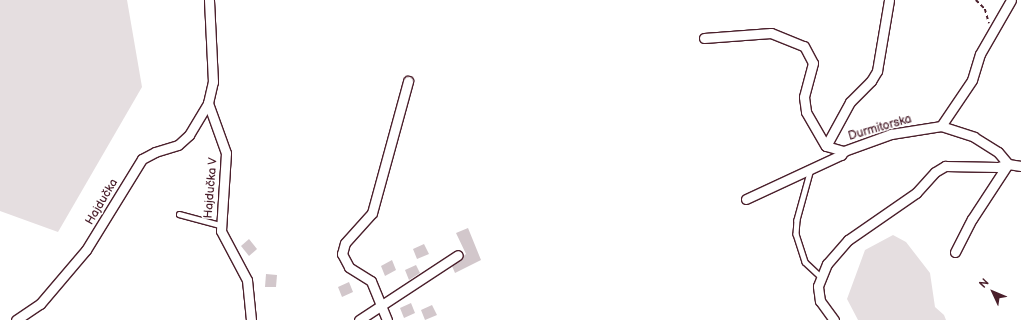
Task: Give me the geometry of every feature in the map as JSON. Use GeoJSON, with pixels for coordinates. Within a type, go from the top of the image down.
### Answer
{"type":"FeatureCollection","features":[{"type":"Feature","properties":{"kind":"street"},"geometry":{"type":"LineString","coordinates":[[208,103],[213,82],[209,0]]}},
{"type":"Feature","properties":{"kind":"street","name":"Durmitorska"},"geometry":{"type":"LineString","coordinates":[[889,0],[877,71],[871,81],[850,102],[826,146],[844,151],[891,134],[941,126],[974,137],[998,152],[1008,164]]}},
{"type":"Feature","properties":{"kind":"street"},"geometry":{"type":"LineString","coordinates":[[941,126],[972,80],[980,54],[1011,0]]}},
{"type":"Feature","properties":{"kind":"street"},"geometry":{"type":"LineString","coordinates":[[704,38],[771,33],[804,46],[813,64],[804,97],[806,112],[826,146]]}},
{"type":"Feature","properties":{"kind":"street"},"geometry":{"type":"LineString","coordinates":[[387,320],[371,281],[349,267],[342,254],[345,243],[372,213],[408,81]]}},
{"type":"Feature","properties":{"kind":"street","name":"Hajdučka V"},"geometry":{"type":"LineString","coordinates":[[208,103],[226,153],[220,225],[227,245],[247,280],[251,320]]}},
{"type":"Feature","properties":{"kind":"street","name":"Hajdučka"},"geometry":{"type":"LineString","coordinates":[[16,320],[40,304],[86,250],[142,159],[183,141],[208,103]]}},
{"type":"Feature","properties":{"kind":"street"},"geometry":{"type":"LineString","coordinates":[[746,199],[841,155],[844,151]]}},
{"type":"Feature","properties":{"kind":"street"},"geometry":{"type":"LineString","coordinates":[[956,252],[972,219],[1008,164]]}},
{"type":"Feature","properties":{"kind":"street"},"geometry":{"type":"LineString","coordinates":[[834,320],[825,309],[818,293],[821,277],[836,252],[848,240],[916,193],[935,172],[945,166],[998,167],[1008,164],[1021,166]]}},
{"type":"Feature","properties":{"kind":"street"},"geometry":{"type":"LineString","coordinates":[[359,320],[458,255]]}},
{"type":"Feature","properties":{"kind":"lane"},"geometry":{"type":"LineString","coordinates":[[811,169],[797,220],[796,234],[805,262],[821,277]]}},
{"type":"Feature","properties":{"kind":"lane"},"geometry":{"type":"LineString","coordinates":[[180,214],[220,225]]}},
{"type":"Feature","properties":{"kind":"path"},"geometry":{"type":"LineString","coordinates":[[976,0],[985,9],[990,36]]}},
{"type":"Feature","properties":{"kind":"shaded area"},"geometry":{"type":"Polygon","coordinates":[[[0,0],[127,0],[142,87],[58,232],[0,211],[0,0]]]}},
{"type":"Feature","properties":{"kind":"shaded area"},"geometry":{"type":"Polygon","coordinates":[[[893,235],[906,242],[930,273],[935,307],[944,315],[946,320],[858,320],[847,299],[865,250],[893,235]]]}},
{"type":"Feature","properties":{"kind":"building"},"geometry":{"type":"Polygon","coordinates":[[[468,228],[481,260],[455,273],[452,266],[466,254],[456,233],[468,228]]]}},
{"type":"Feature","properties":{"kind":"building"},"geometry":{"type":"Polygon","coordinates":[[[249,239],[257,249],[249,256],[241,246],[249,239]]]}},
{"type":"Feature","properties":{"kind":"building"},"geometry":{"type":"Polygon","coordinates":[[[424,244],[429,254],[417,259],[413,249],[424,244]]]}},
{"type":"Feature","properties":{"kind":"building"},"geometry":{"type":"Polygon","coordinates":[[[392,260],[396,270],[385,276],[381,266],[392,260]]]}},
{"type":"Feature","properties":{"kind":"building"},"geometry":{"type":"Polygon","coordinates":[[[416,265],[420,273],[409,280],[405,270],[416,265]]]}},
{"type":"Feature","properties":{"kind":"building"},"geometry":{"type":"Polygon","coordinates":[[[266,274],[277,275],[276,287],[265,287],[266,274]]]}},
{"type":"Feature","properties":{"kind":"building"},"geometry":{"type":"Polygon","coordinates":[[[349,282],[353,292],[342,297],[338,287],[349,282]]]}},
{"type":"Feature","properties":{"kind":"building"},"geometry":{"type":"Polygon","coordinates":[[[411,303],[415,313],[404,318],[400,308],[411,303]]]}},
{"type":"Feature","properties":{"kind":"building"},"geometry":{"type":"Polygon","coordinates":[[[432,305],[437,315],[425,320],[421,310],[432,305]]]}}]}
